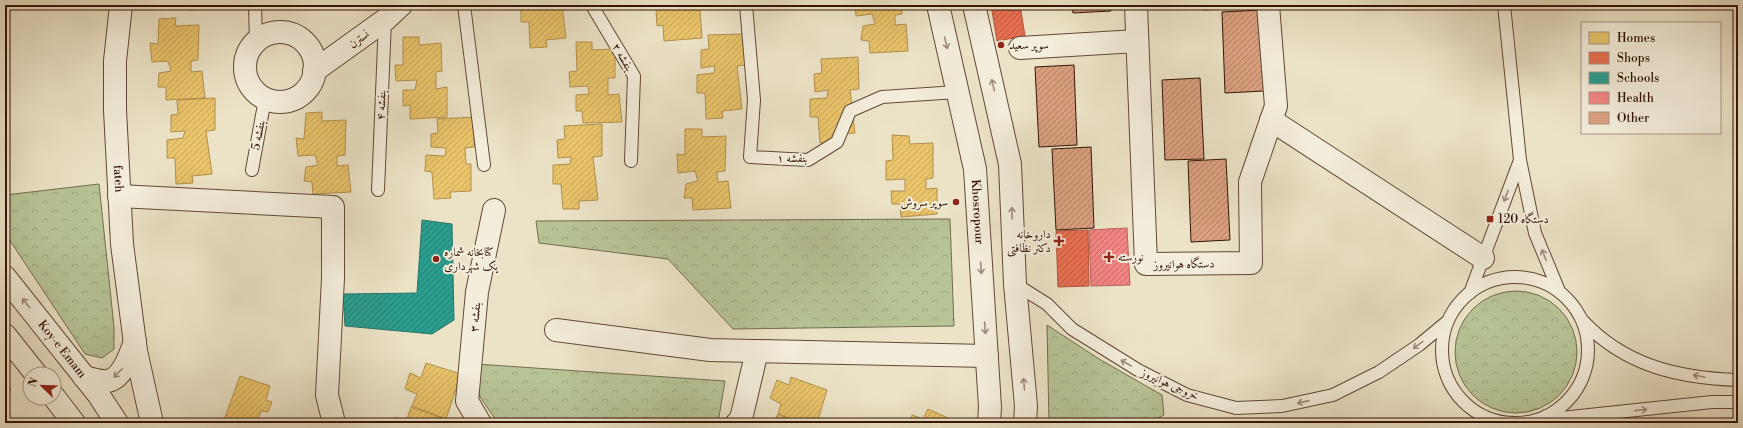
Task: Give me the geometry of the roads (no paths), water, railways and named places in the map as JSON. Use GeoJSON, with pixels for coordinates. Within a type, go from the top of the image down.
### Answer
{"type":"FeatureCollection","features":[{"type":"Feature","properties":{"kind":"street","name":"fateh"},"geometry":{"type":"LineString","coordinates":[[121,5],[115,61],[115,103],[122,244],[136,346],[152,423]]}},
{"type":"Feature","properties":{"kind":"street","name":"نسترن"},"geometry":{"type":"LineString","coordinates":[[314,71],[385,20],[401,5]]}},
{"type":"Feature","properties":{"kind":"street","name":"Khosropour"},"geometry":{"type":"LineString","coordinates":[[938,5],[975,169],[990,407],[989,423]]}},
{"type":"Feature","properties":{"kind":"street"},"geometry":{"type":"LineString","coordinates":[[974,5],[1010,164],[1015,284],[1026,406],[1025,423]]}},
{"type":"Feature","properties":{"kind":"street","name":"دستگاه هوانیروز"},"geometry":{"type":"LineString","coordinates":[[1136,5],[1146,264],[1251,263],[1250,182],[1276,106],[1268,5]]}},
{"type":"Feature","properties":{"kind":"street"},"geometry":{"type":"LineString","coordinates":[[278,32],[289,34],[300,39],[309,48],[314,59],[314,71],[312,82],[306,91],[297,98],[287,102],[276,102],[265,99],[256,93],[249,85],[245,74],[245,63],[248,51],[256,42],[266,35],[278,32]]}},
{"type":"Feature","properties":{"kind":"street"},"geometry":{"type":"LineString","coordinates":[[1020,48],[1137,41]]}},
{"type":"Feature","properties":{"kind":"street"},"geometry":{"type":"LineString","coordinates":[[1271,120],[1483,258]]}},
{"type":"Feature","properties":{"kind":"street"},"geometry":{"type":"LineString","coordinates":[[119,196],[333,207],[333,278],[327,394],[334,423]]}},
{"type":"Feature","properties":{"kind":"street","name":"بنفشه ۳"},"geometry":{"type":"LineString","coordinates":[[480,423],[467,401],[477,292],[494,210]]}},
{"type":"Feature","properties":{"kind":"street","name":"Koy-e Emam"},"geometry":{"type":"LineString","coordinates":[[5,277],[84,377],[117,423]]}},
{"type":"Feature","properties":{"kind":"street"},"geometry":{"type":"LineString","coordinates":[[983,289],[1015,284]]}},
{"type":"Feature","properties":{"kind":"street"},"geometry":{"type":"LineString","coordinates":[[556,330],[710,350],[987,356]]}},
{"type":"Feature","properties":{"kind":"street"},"geometry":{"type":"LineString","coordinates":[[5,335],[30,366]]}},
{"type":"Feature","properties":{"kind":"street"},"geometry":{"type":"LineString","coordinates":[[84,377],[98,381],[109,381],[119,373],[128,361],[136,346]]}},
{"type":"Feature","properties":{"kind":"street"},"geometry":{"type":"LineString","coordinates":[[737,423],[741,419],[757,351]]}},
{"type":"Feature","properties":{"kind":"street"},"geometry":{"type":"LineString","coordinates":[[61,406],[74,423]]}},
{"type":"Feature","properties":{"kind":"lane"},"geometry":{"type":"LineString","coordinates":[[255,5],[256,42]]}},
{"type":"Feature","properties":{"kind":"lane"},"geometry":{"type":"LineString","coordinates":[[464,5],[484,165]]}},
{"type":"Feature","properties":{"kind":"lane","name":"بنفشه ۲"},"geometry":{"type":"LineString","coordinates":[[594,5],[594,9],[634,76],[631,161]]}},
{"type":"Feature","properties":{"kind":"lane","name":"بنفشه ۱"},"geometry":{"type":"LineString","coordinates":[[746,5],[754,100],[750,156],[808,160],[837,142],[850,110],[882,97],[958,92]]}},
{"type":"Feature","properties":{"kind":"lane"},"geometry":{"type":"LineString","coordinates":[[1504,5],[1520,160],[1535,233],[1559,291]]}},
{"type":"Feature","properties":{"kind":"lane","name":"بنفشه ۴"},"geometry":{"type":"LineString","coordinates":[[378,190],[385,20]]}},
{"type":"Feature","properties":{"kind":"lane","name":"بنفشه 5"},"geometry":{"type":"LineString","coordinates":[[252,170],[265,99]]}},
{"type":"Feature","properties":{"kind":"lane"},"geometry":{"type":"LineString","coordinates":[[1470,293],[1520,160]]}},
{"type":"Feature","properties":{"kind":"lane"},"geometry":{"type":"LineString","coordinates":[[1506,422],[1489,418],[1474,410],[1462,400],[1451,386],[1445,370],[1442,354],[1443,337],[1448,320],[1457,305],[1481,285],[1494,280],[1514,277],[1535,279],[1559,291],[1567,298],[1580,317],[1594,332],[1621,352],[1649,366],[1712,379],[1738,380]]}},
{"type":"Feature","properties":{"kind":"lane","name":"خروجی هوانیروز"},"geometry":{"type":"LineString","coordinates":[[1015,284],[1047,304],[1072,329],[1138,370],[1187,395],[1236,408],[1282,406],[1333,395],[1379,372],[1420,345],[1448,320]]}},
{"type":"Feature","properties":{"kind":"lane"},"geometry":{"type":"LineString","coordinates":[[1487,423],[1526,422],[1546,416],[1560,407],[1572,395],[1581,381],[1586,365],[1588,348],[1586,332],[1580,317]]}},
{"type":"Feature","properties":{"kind":"lane"},"geometry":{"type":"LineString","coordinates":[[1546,416],[1561,418],[1712,402],[1738,402]]}},
{"type":"Feature","properties":{"kind":"place","name":"سوپر سعید"},"geometry":{"type":"Point","coordinates":[1001,45]}},
{"type":"Feature","properties":{"kind":"place","name":"سوپر سروش"},"geometry":{"type":"Point","coordinates":[956,202]}},
{"type":"Feature","properties":{"kind":"place","name":"120 دستگاه"},"geometry":{"type":"Point","coordinates":[1490,219]}},
{"type":"Feature","properties":{"kind":"place","name":"داروخانه دکتر نظافتی"},"geometry":{"type":"Point","coordinates":[1059,241]}},
{"type":"Feature","properties":{"kind":"place","name":"نورسته"},"geometry":{"type":"Point","coordinates":[1109,257]}},
{"type":"Feature","properties":{"kind":"place","name":"کتابخانه شماره یک شهرداری"},"geometry":{"type":"Point","coordinates":[436,259]}}]}
